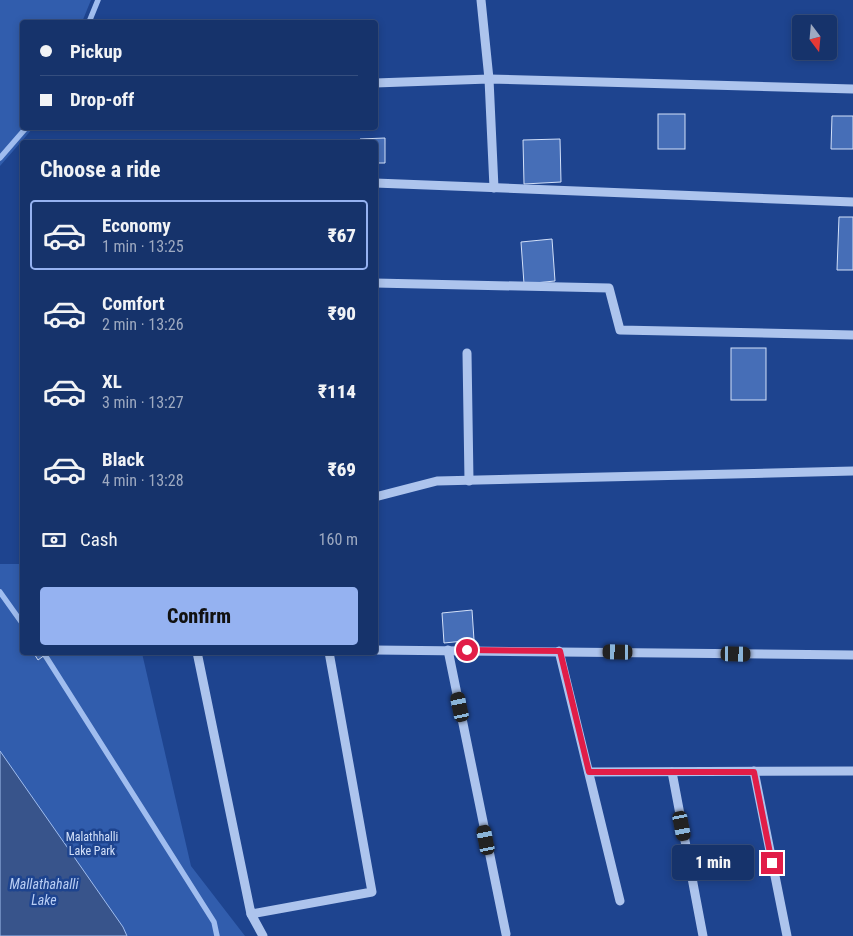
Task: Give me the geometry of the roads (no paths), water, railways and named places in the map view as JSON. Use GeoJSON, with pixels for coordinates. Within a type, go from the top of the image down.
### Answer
{"type":"FeatureCollection","features":[{"type":"Feature","properties":{"kind":"street"},"geometry":{"type":"LineString","coordinates":[[481,0],[489,79],[494,188]]}},
{"type":"Feature","properties":{"kind":"street"},"geometry":{"type":"LineString","coordinates":[[378,83],[489,79],[853,89]]}},
{"type":"Feature","properties":{"kind":"street"},"geometry":{"type":"LineString","coordinates":[[378,183],[853,202]]}},
{"type":"Feature","properties":{"kind":"street"},"geometry":{"type":"LineString","coordinates":[[378,284],[609,288],[620,330],[853,335]]}},
{"type":"Feature","properties":{"kind":"street"},"geometry":{"type":"LineString","coordinates":[[467,353],[469,481]]}},
{"type":"Feature","properties":{"kind":"street"},"geometry":{"type":"LineString","coordinates":[[378,496],[437,482],[853,471]]}},
{"type":"Feature","properties":{"kind":"street"},"geometry":{"type":"LineString","coordinates":[[378,650],[853,655]]}},
{"type":"Feature","properties":{"kind":"street"},"geometry":{"type":"LineString","coordinates":[[448,650],[506,934]]}},
{"type":"Feature","properties":{"kind":"street"},"geometry":{"type":"LineString","coordinates":[[560,651],[620,902]]}},
{"type":"Feature","properties":{"kind":"street"},"geometry":{"type":"LineString","coordinates":[[198,655],[251,914],[263,936]]}},
{"type":"Feature","properties":{"kind":"street"},"geometry":{"type":"LineString","coordinates":[[251,914],[372,892],[330,655]]}},
{"type":"Feature","properties":{"kind":"street"},"geometry":{"type":"LineString","coordinates":[[589,772],[853,771]]}},
{"type":"Feature","properties":{"kind":"street"},"geometry":{"type":"LineString","coordinates":[[672,772],[703,936]]}},
{"type":"Feature","properties":{"kind":"street"},"geometry":{"type":"LineString","coordinates":[[754,772],[786,936]]}},
{"type":"Feature","properties":{"kind":"water","name":"Mallathahalli Lake"},"geometry":{"type":"Polygon","coordinates":[[[0,751],[123,927],[127,936],[0,936],[0,751]]]}},
{"type":"Feature","properties":{"kind":"waterway"},"geometry":{"type":"LineString","coordinates":[[90,20],[98,0]]}},
{"type":"Feature","properties":{"kind":"waterway"},"geometry":{"type":"LineString","coordinates":[[0,158],[24,130]]}},
{"type":"Feature","properties":{"kind":"waterway"},"geometry":{"type":"LineString","coordinates":[[0,592],[20,620]]}},
{"type":"Feature","properties":{"kind":"waterway"},"geometry":{"type":"LineString","coordinates":[[45,655],[214,922],[217,936]]}},
{"type":"Feature","properties":{"kind":"park label","name":"Malathhalli Lake Park"},"geometry":{"type":"Point","coordinates":[92,844]}}]}
